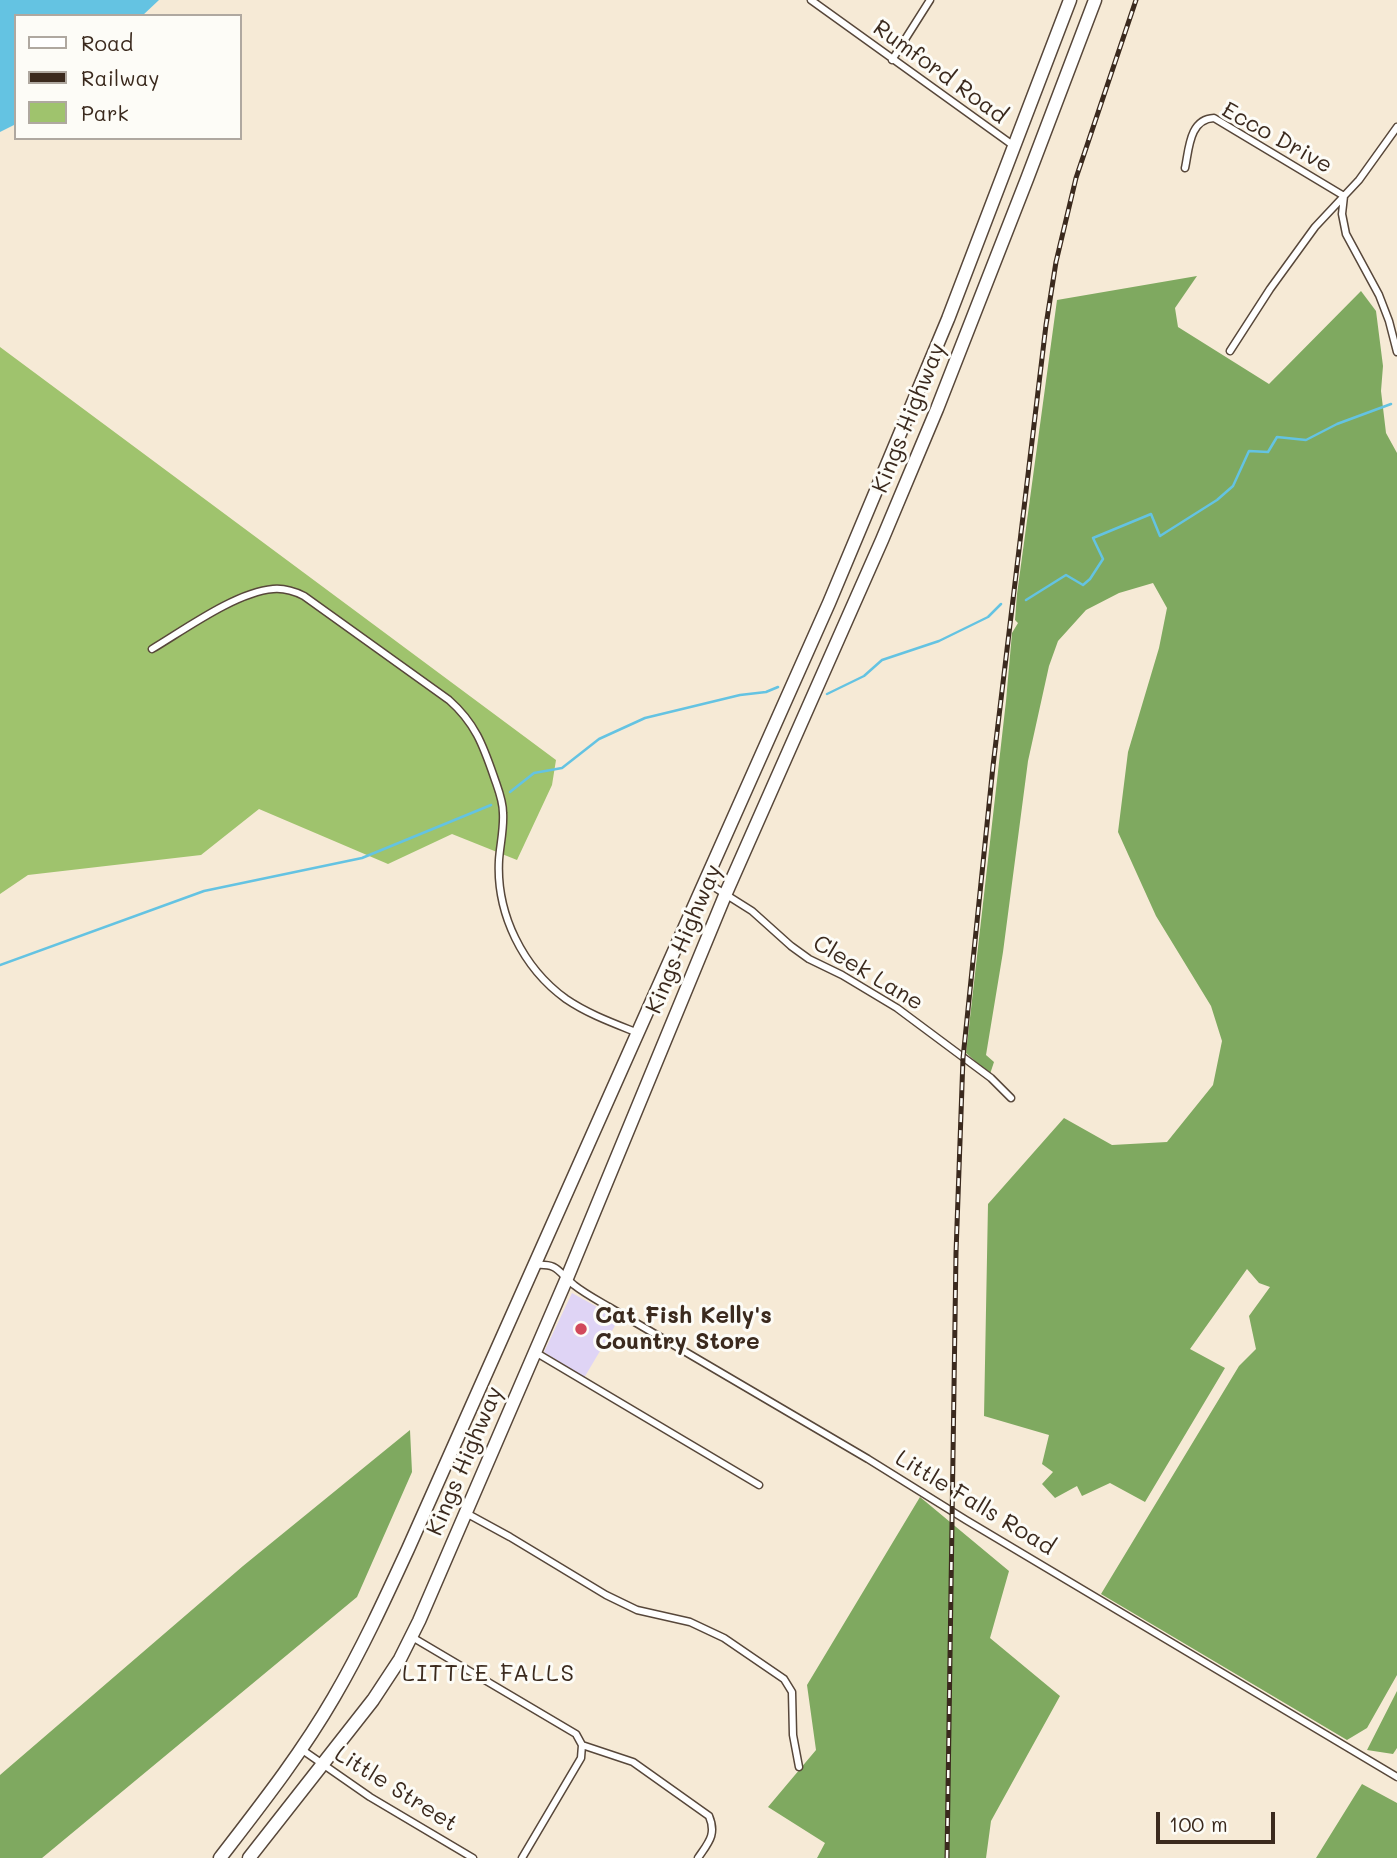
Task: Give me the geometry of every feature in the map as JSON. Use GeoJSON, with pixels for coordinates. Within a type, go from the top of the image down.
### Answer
{"type":"FeatureCollection","features":[{"type":"Feature","properties":{"kind":"highway","name":"Kings Highway"},"geometry":{"type":"LineString","coordinates":[[220,1858],[301,1749],[334,1698],[372,1628],[834,591],[916,399],[1070,0]]}},
{"type":"Feature","properties":{"kind":"highway","name":"Kings Highway"},"geometry":{"type":"LineString","coordinates":[[249,1858],[390,1676],[412,1637],[567,1278],[726,893],[937,409],[1095,0]]}},
{"type":"Feature","properties":{"kind":"highway"},"geometry":{"type":"LineString","coordinates":[[916,399],[937,409]]}},
{"type":"Feature","properties":{"kind":"street","name":"Rumford Road"},"geometry":{"type":"LineString","coordinates":[[811,0],[1014,147]]}},
{"type":"Feature","properties":{"kind":"street"},"geometry":{"type":"LineString","coordinates":[[892,60],[930,0]]}},
{"type":"Feature","properties":{"kind":"street","name":"Ecco Drive"},"geometry":{"type":"LineString","coordinates":[[1185,168],[1197,125],[1206,118],[1213,118],[1344,196]]}},
{"type":"Feature","properties":{"kind":"street"},"geometry":{"type":"LineString","coordinates":[[1230,351],[1315,227],[1371,166],[1397,127]]}},
{"type":"Feature","properties":{"kind":"street"},"geometry":{"type":"LineString","coordinates":[[1344,196],[1342,214],[1346,234],[1373,282],[1389,321],[1397,352]]}},
{"type":"Feature","properties":{"kind":"street"},"geometry":{"type":"LineString","coordinates":[[1389,321],[1397,318]]}},
{"type":"Feature","properties":{"kind":"street"},"geometry":{"type":"LineString","coordinates":[[152,649],[229,604],[266,590],[286,590],[304,596],[449,700],[467,718],[480,739],[502,799],[499,861],[501,892],[519,946],[539,974],[564,998],[638,1033]]}},
{"type":"Feature","properties":{"kind":"street","name":"Cleek Lane"},"geometry":{"type":"LineString","coordinates":[[705,881],[752,911],[790,946],[809,959],[863,987],[907,1015],[991,1078],[1011,1098]]}},
{"type":"Feature","properties":{"kind":"street","name":"Little Falls Road"},"geometry":{"type":"LineString","coordinates":[[535,1265],[550,1265],[563,1273],[575,1286],[609,1307],[868,1459],[1397,1777]]}},
{"type":"Feature","properties":{"kind":"street"},"geometry":{"type":"LineString","coordinates":[[535,1352],[759,1485]]}},
{"type":"Feature","properties":{"kind":"street"},"geometry":{"type":"LineString","coordinates":[[466,1513],[606,1595],[637,1610],[691,1622],[713,1632],[784,1679],[792,1692],[793,1735],[799,1767]]}},
{"type":"Feature","properties":{"kind":"street"},"geometry":{"type":"LineString","coordinates":[[412,1637],[576,1734],[582,1745],[581,1758],[522,1858]]}},
{"type":"Feature","properties":{"kind":"street"},"geometry":{"type":"LineString","coordinates":[[582,1745],[633,1762],[709,1816],[712,1836],[698,1858]]}},
{"type":"Feature","properties":{"kind":"street","name":"Little Street"},"geometry":{"type":"LineString","coordinates":[[301,1749],[370,1797],[473,1858]]}},
{"type":"Feature","properties":{"kind":"shaded area"},"geometry":{"type":"Polygon","coordinates":[[[572,1293],[619,1319],[584,1378],[544,1352],[572,1293]]]}},
{"type":"Feature","properties":{"kind":"green space"},"geometry":{"type":"Polygon","coordinates":[[[1197,276],[1175,308],[1178,327],[1269,384],[1361,291],[1376,311],[1383,366],[1381,391],[1386,433],[1397,453],[1397,1675],[1367,1728],[1347,1740],[1101,1594],[1239,1366],[1256,1349],[1249,1316],[1270,1287],[1259,1283],[1247,1269],[1190,1349],[1225,1368],[1145,1502],[1110,1483],[1082,1496],[1077,1486],[1055,1498],[1042,1484],[1053,1472],[1042,1464],[1049,1435],[984,1416],[988,1204],[1064,1118],[1112,1145],[1167,1142],[1213,1085],[1222,1041],[1211,1006],[1156,916],[1118,832],[1128,752],[1159,648],[1167,608],[1153,583],[1119,593],[1086,610],[1058,641],[1049,666],[1028,761],[1003,952],[986,1055],[994,1062],[990,1074],[966,1053],[1012,633],[1018,623],[1015,620],[1017,594],[1057,300],[1197,276]]]}},
{"type":"Feature","properties":{"kind":"green space"},"geometry":{"type":"Polygon","coordinates":[[[0,347],[556,760],[552,785],[517,860],[452,834],[388,864],[259,809],[201,855],[28,875],[0,894],[0,347]]]}},
{"type":"Feature","properties":{"kind":"green space"},"geometry":{"type":"Polygon","coordinates":[[[410,1430],[412,1472],[357,1597],[42,1858],[0,1858],[0,1775],[243,1566],[410,1430]]]}},
{"type":"Feature","properties":{"kind":"green space"},"geometry":{"type":"Polygon","coordinates":[[[920,1497],[1009,1571],[990,1638],[1060,1696],[991,1821],[986,1858],[817,1858],[825,1843],[768,1807],[816,1750],[807,1685],[920,1497]]]}},
{"type":"Feature","properties":{"kind":"green space"},"geometry":{"type":"Polygon","coordinates":[[[1397,1691],[1397,1748],[1393,1754],[1367,1750],[1397,1691]]]}},
{"type":"Feature","properties":{"kind":"green space"},"geometry":{"type":"Polygon","coordinates":[[[1362,1784],[1397,1803],[1397,1858],[1316,1858],[1362,1784]]]}},
{"type":"Feature","properties":{"kind":"water"},"geometry":{"type":"Polygon","coordinates":[[[0,0],[159,0],[144,14],[14,14],[14,125],[0,132],[0,0]]]}},
{"type":"Feature","properties":{"kind":"waterway"},"geometry":{"type":"LineString","coordinates":[[1026,600],[1066,575],[1083,585],[1090,579],[1103,559],[1093,538],[1151,514],[1160,536],[1217,500],[1233,486],[1249,451],[1268,452],[1277,437],[1306,440],[1337,424],[1391,404]]}},
{"type":"Feature","properties":{"kind":"waterway"},"geometry":{"type":"LineString","coordinates":[[827,694],[864,676],[882,660],[939,641],[988,617],[1001,604]]}},
{"type":"Feature","properties":{"kind":"waterway"},"geometry":{"type":"LineString","coordinates":[[510,792],[534,773],[562,768],[599,739],[645,718],[740,695],[766,692],[778,687]]}},
{"type":"Feature","properties":{"kind":"waterway"},"geometry":{"type":"LineString","coordinates":[[0,965],[204,891],[362,858],[491,805]]}},
{"type":"Feature","properties":{"kind":"railway"},"geometry":{"type":"LineString","coordinates":[[947,1858],[956,1253],[963,1058],[993,766],[1046,325],[1056,262],[1076,178],[1136,0]]}},
{"type":"Feature","properties":{"kind":"place","name":"Cat Fish Kelly's Country Store"},"geometry":{"type":"Point","coordinates":[581,1329]}},
{"type":"Feature","properties":{"kind":"district","name":"LITTLE FALLS"},"geometry":{"type":"Point","coordinates":[489,1674]}}]}
